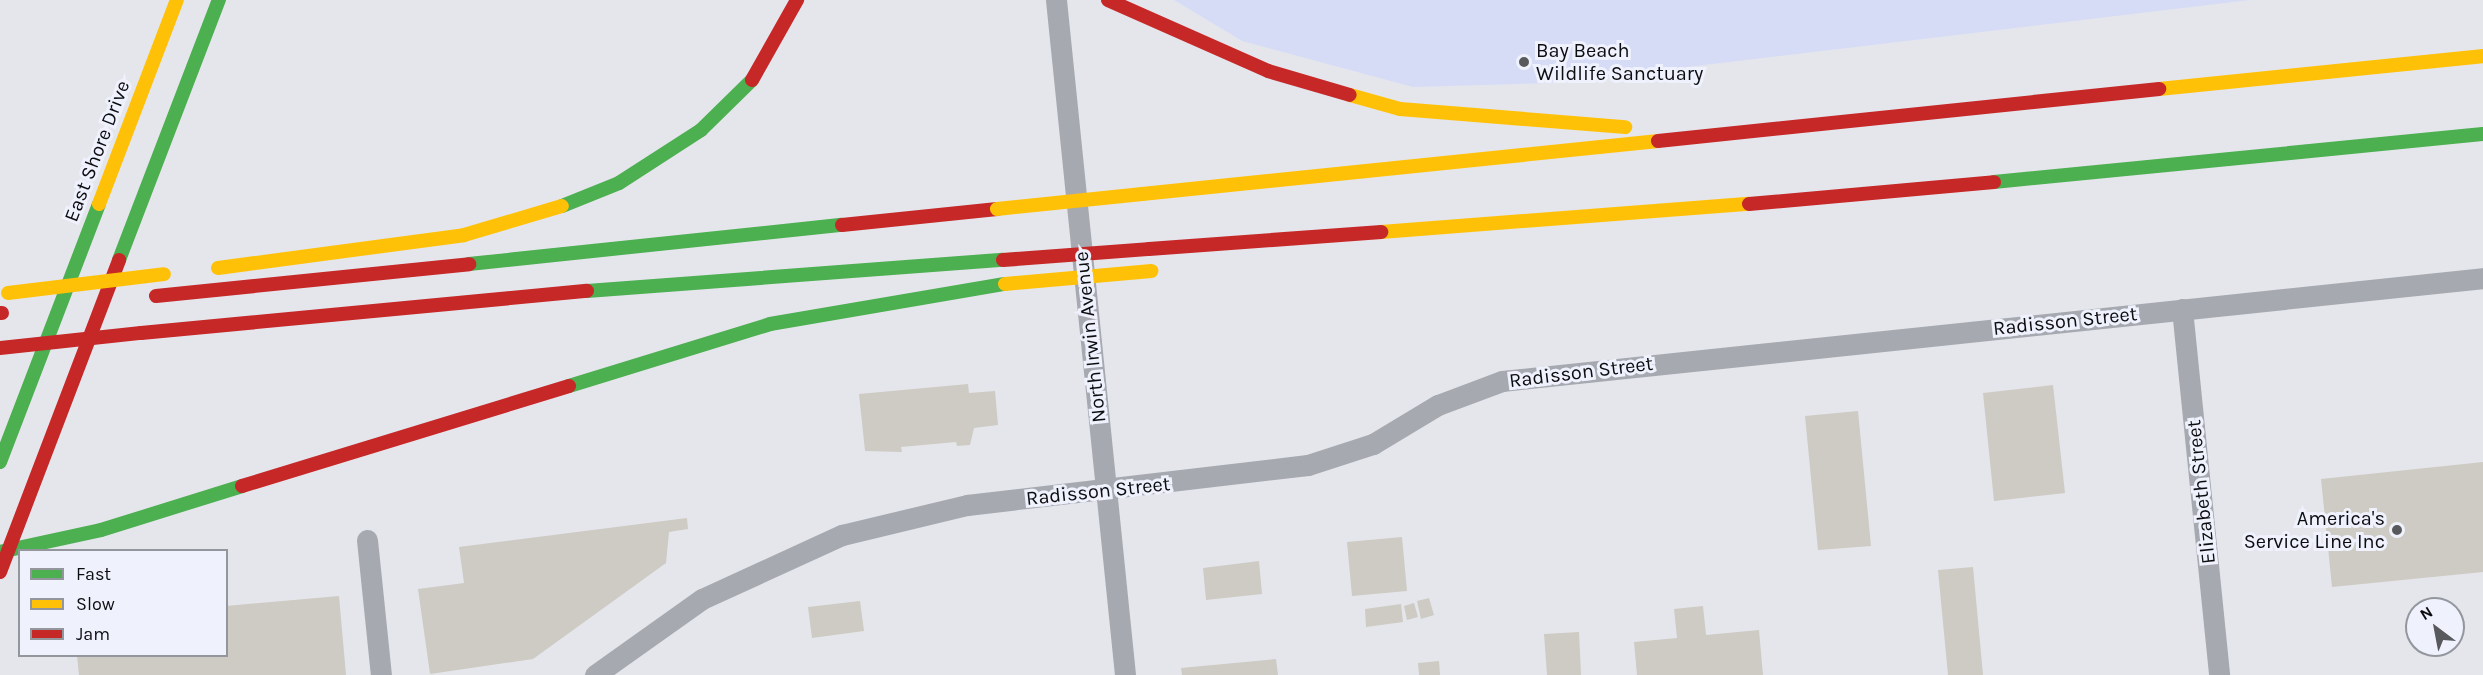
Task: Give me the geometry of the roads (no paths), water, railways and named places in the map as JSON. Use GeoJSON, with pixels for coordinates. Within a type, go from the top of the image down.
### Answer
{"type":"FeatureCollection","features":[{"type":"Feature","properties":{"kind":"main road","name":"East Shore Drive"},"geometry":{"type":"LineString","coordinates":[[0,462],[177,0]]}},
{"type":"Feature","properties":{"kind":"main road"},"geometry":{"type":"LineString","coordinates":[[0,572],[4,551],[99,317],[219,0]]}},
{"type":"Feature","properties":{"kind":"main road"},"geometry":{"type":"LineString","coordinates":[[199,270],[464,235],[544,213],[619,183],[701,130],[751,82],[797,0]]}},
{"type":"Feature","properties":{"kind":"main road"},"geometry":{"type":"LineString","coordinates":[[1108,0],[1268,70],[1400,109],[1594,127],[1759,130]]}},
{"type":"Feature","properties":{"kind":"main road"},"geometry":{"type":"LineString","coordinates":[[150,297],[2483,56]]}},
{"type":"Feature","properties":{"kind":"main road"},"geometry":{"type":"LineString","coordinates":[[0,348],[508,297],[1527,222],[2032,180],[2483,134]]}},
{"type":"Feature","properties":{"kind":"main road"},"geometry":{"type":"LineString","coordinates":[[1355,251],[1527,222]]}},
{"type":"Feature","properties":{"kind":"main road"},"geometry":{"type":"LineString","coordinates":[[4,551],[101,530],[770,324],[1005,284],[1157,270]]}},
{"type":"Feature","properties":{"kind":"main road"},"geometry":{"type":"LineString","coordinates":[[4,294],[170,274]]}},
{"type":"Feature","properties":{"kind":"main road"},"geometry":{"type":"LineString","coordinates":[[38,309],[121,300]]}},
{"type":"Feature","properties":{"kind":"street","name":"North Irwin Avenue"},"geometry":{"type":"LineString","coordinates":[[1056,0],[1125,675]]}},
{"type":"Feature","properties":{"kind":"street","name":"Radisson Street"},"geometry":{"type":"LineString","coordinates":[[595,675],[702,599],[842,535],[967,505],[1106,491],[1338,458],[1473,390],[1532,375],[2483,278]]}},
{"type":"Feature","properties":{"kind":"street","name":"Elizabeth Street"},"geometry":{"type":"LineString","coordinates":[[2182,309],[2219,675]]}},
{"type":"Feature","properties":{"kind":"street"},"geometry":{"type":"LineString","coordinates":[[367,540],[381,675]]}},
{"type":"Feature","properties":{"kind":"place","name":"Bay Beach Wildlife Sanctuary"},"geometry":{"type":"Point","coordinates":[1524,62]}},
{"type":"Feature","properties":{"kind":"place","name":"America's Service Line Inc"},"geometry":{"type":"Point","coordinates":[2397,530]}}]}
